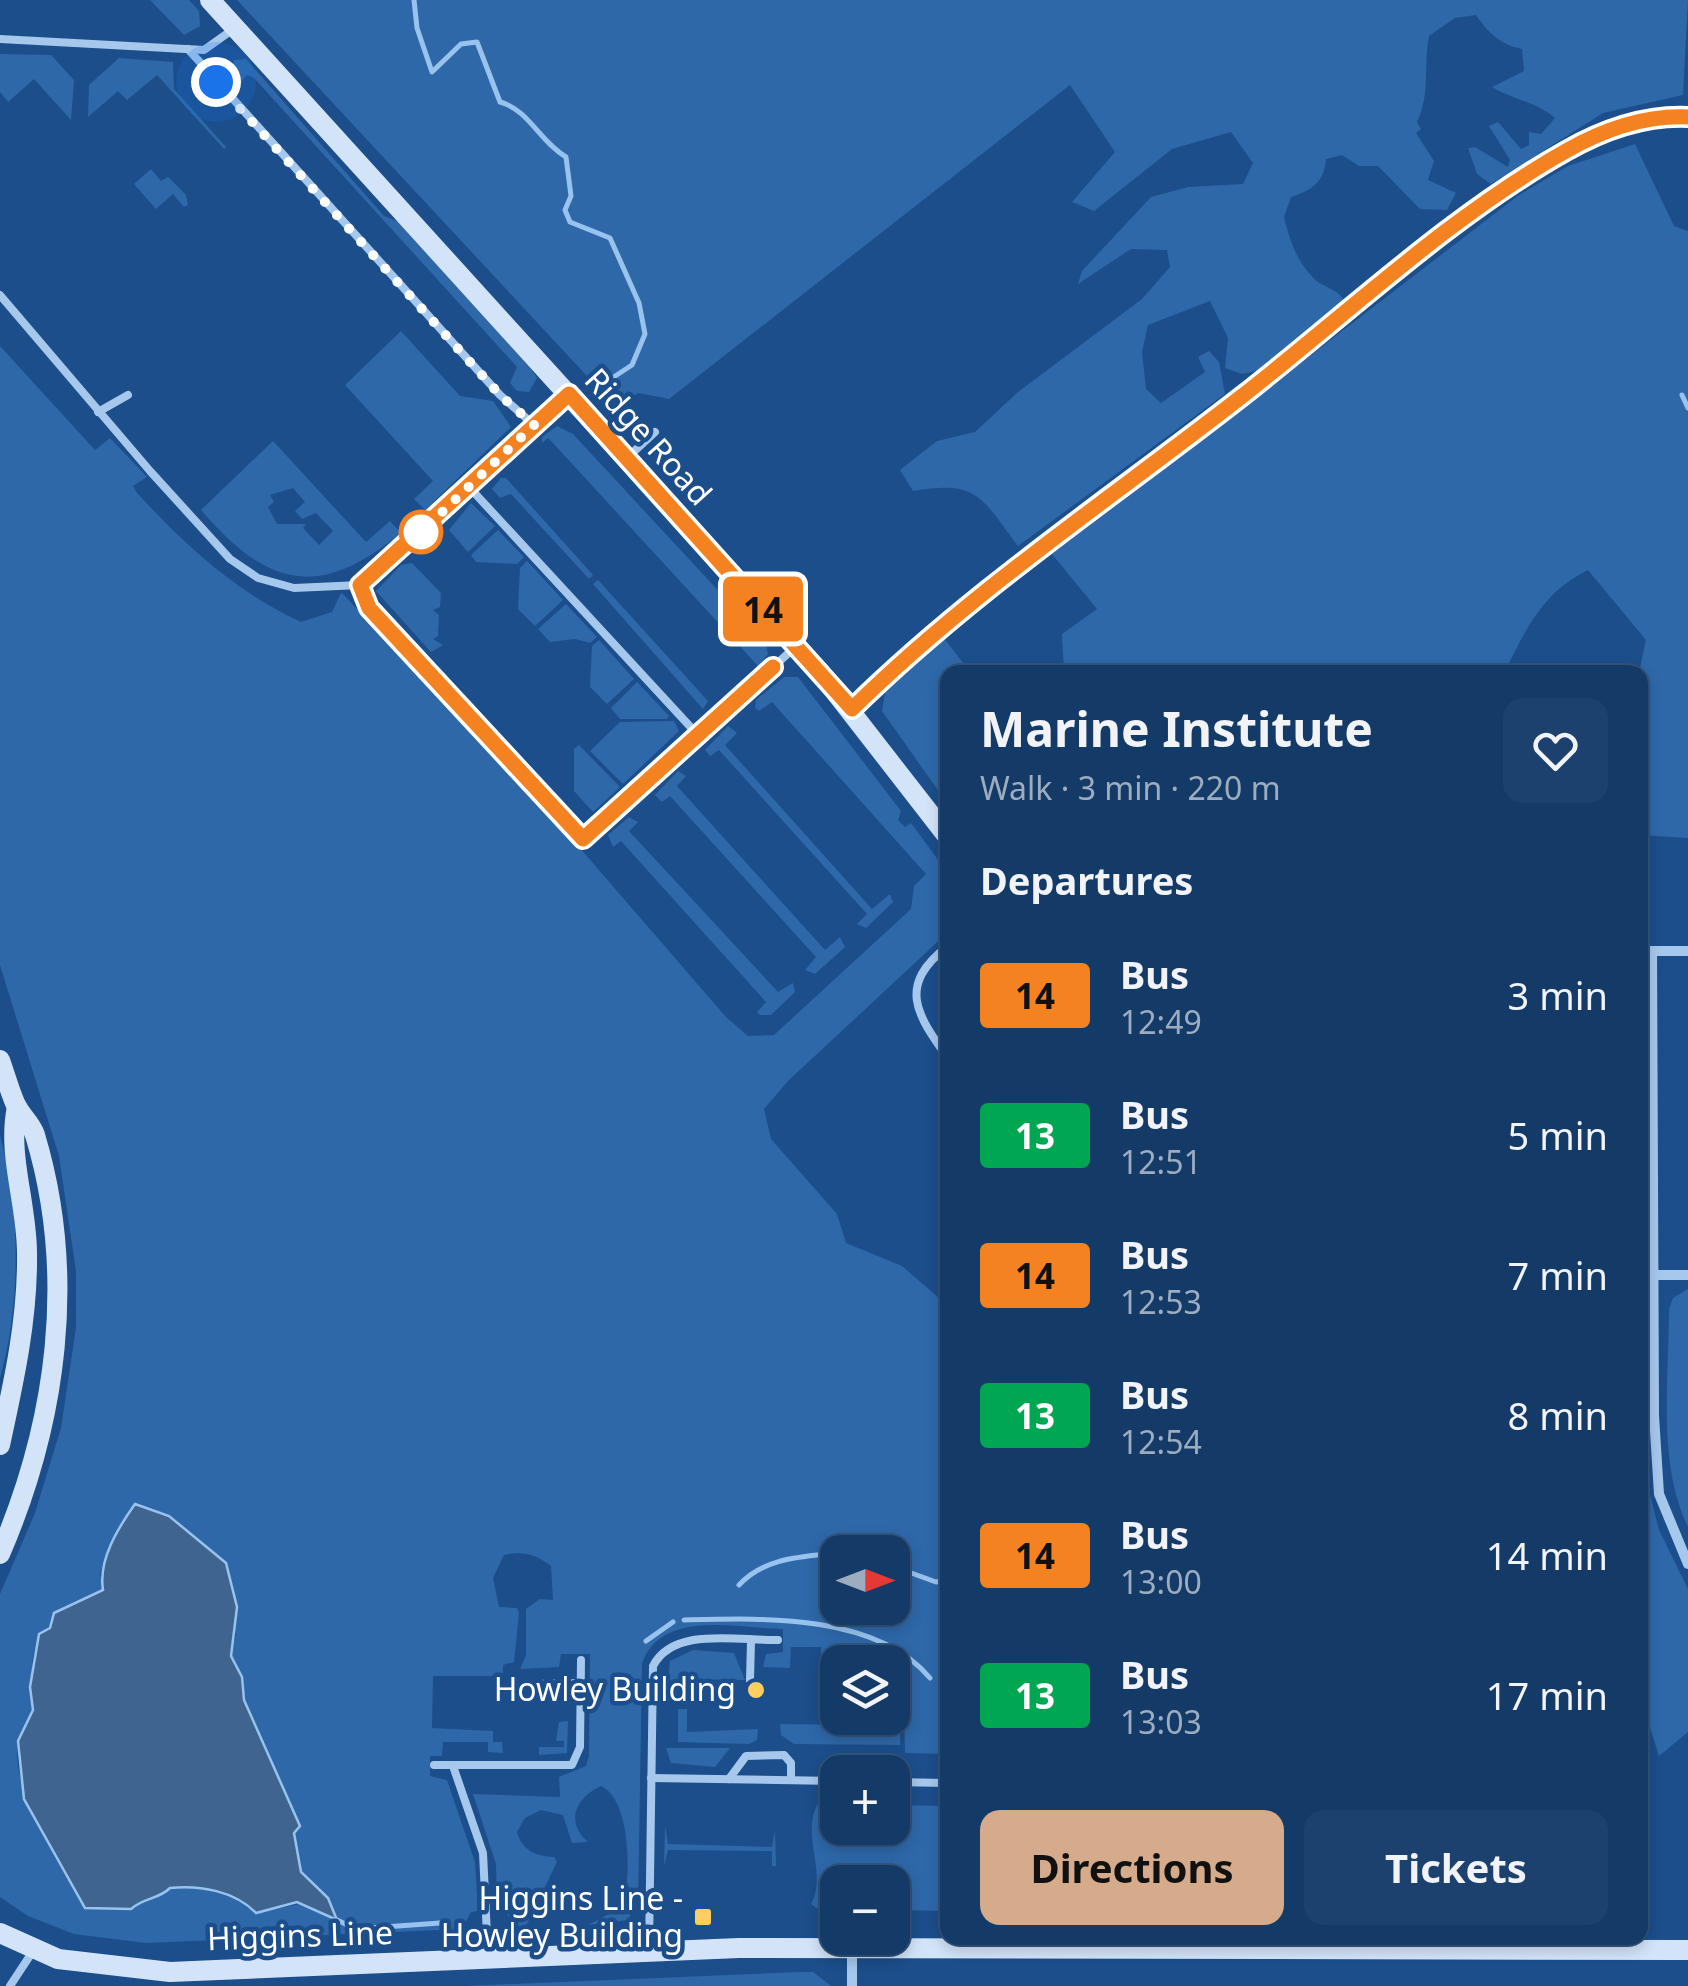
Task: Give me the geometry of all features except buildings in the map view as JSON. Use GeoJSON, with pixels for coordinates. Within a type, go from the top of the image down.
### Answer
{"type":"FeatureCollection","features":[{"type":"Feature","properties":{"kind":"street","name":"Ridge Road"},"geometry":{"type":"LineString","coordinates":[[210,0],[797,646],[852,709],[940,826]]}},
{"type":"Feature","properties":{"kind":"street"},"geometry":{"type":"LineString","coordinates":[[852,709],[985,590],[1167,454],[1508,188],[1603,132],[1637,122],[1688,117]]}},
{"type":"Feature","properties":{"kind":"street"},"geometry":{"type":"LineString","coordinates":[[1648,951],[1688,951]]}},
{"type":"Feature","properties":{"kind":"street"},"geometry":{"type":"LineString","coordinates":[[1648,1015],[1653,1405],[1660,1494],[1688,1564]]}},
{"type":"Feature","properties":{"kind":"street"},"geometry":{"type":"LineString","coordinates":[[0,1060],[16,1106],[34,1130],[47,1185],[58,1300],[45,1420],[0,1554]]}},
{"type":"Feature","properties":{"kind":"street"},"geometry":{"type":"LineString","coordinates":[[0,1445],[18,1362],[26,1288],[24,1206],[11,1133],[16,1106]]}},
{"type":"Feature","properties":{"kind":"street"},"geometry":{"type":"LineString","coordinates":[[1648,1176],[1653,1176]]}},
{"type":"Feature","properties":{"kind":"street"},"geometry":{"type":"LineString","coordinates":[[1654,1275],[1688,1274]]}},
{"type":"Feature","properties":{"kind":"street"},"geometry":{"type":"LineString","coordinates":[[1648,1405],[1653,1405]]}},
{"type":"Feature","properties":{"kind":"street","name":"Higgins Line"},"geometry":{"type":"LineString","coordinates":[[0,1934],[33,1950],[112,1969],[170,1972],[820,1948]]}},
{"type":"Feature","properties":{"kind":"street","name":"Higgins Line"},"geometry":{"type":"LineString","coordinates":[[910,1947],[1319,1945]]}},
{"type":"Feature","properties":{"kind":"street","name":"Higgins Line"},"geometry":{"type":"LineString","coordinates":[[1575,1945],[1688,1950]]}},
{"type":"Feature","properties":{"kind":"street"},"geometry":{"type":"LineString","coordinates":[[852,1955],[852,1986]]}},
{"type":"Feature","properties":{"kind":"lane"},"geometry":{"type":"LineString","coordinates":[[0,39],[188,49],[216,46],[235,27]]}},
{"type":"Feature","properties":{"kind":"lane"},"geometry":{"type":"LineString","coordinates":[[188,49],[500,395],[534,425]]}},
{"type":"Feature","properties":{"kind":"lane"},"geometry":{"type":"LineString","coordinates":[[0,294],[98,412],[245,570],[294,588],[360,585],[569,394]]}},
{"type":"Feature","properties":{"kind":"lane"},"geometry":{"type":"LineString","coordinates":[[98,412],[128,395]]}},
{"type":"Feature","properties":{"kind":"lane"},"geometry":{"type":"LineString","coordinates":[[626,458],[655,432]]}},
{"type":"Feature","properties":{"kind":"lane"},"geometry":{"type":"LineString","coordinates":[[469,487],[696,734]]}},
{"type":"Feature","properties":{"kind":"lane"},"geometry":{"type":"LineString","coordinates":[[360,585],[369,608],[583,839],[797,646]]}},
{"type":"Feature","properties":{"kind":"lane"},"geometry":{"type":"LineString","coordinates":[[940,953],[920,972],[915,1000],[940,1044]]}},
{"type":"Feature","properties":{"kind":"lane"},"geometry":{"type":"LineString","coordinates":[[750,1640],[750,1680]]}},
{"type":"Feature","properties":{"kind":"lane"},"geometry":{"type":"LineString","coordinates":[[649,1952],[653,1666],[661,1652],[678,1641],[778,1640]]}},
{"type":"Feature","properties":{"kind":"lane"},"geometry":{"type":"LineString","coordinates":[[434,1766],[572,1766],[580,1747],[581,1660]]}},
{"type":"Feature","properties":{"kind":"lane"},"geometry":{"type":"LineString","coordinates":[[534,1684],[580,1683]]}},
{"type":"Feature","properties":{"kind":"lane"},"geometry":{"type":"LineString","coordinates":[[728,1780],[746,1756],[784,1754],[791,1763],[791,1780]]}},
{"type":"Feature","properties":{"kind":"lane"},"geometry":{"type":"LineString","coordinates":[[453,1766],[483,1854],[488,1958]]}},
{"type":"Feature","properties":{"kind":"lane"},"geometry":{"type":"LineString","coordinates":[[651,1778],[820,1781]]}},
{"type":"Feature","properties":{"kind":"lane"},"geometry":{"type":"LineString","coordinates":[[910,1782],[940,1783]]}},
{"type":"Feature","properties":{"kind":"lane"},"geometry":{"type":"LineString","coordinates":[[10,1986],[33,1950]]}},
{"type":"Feature","properties":{"kind":"shaded area"},"geometry":{"type":"Polygon","coordinates":[[[150,0],[189,0],[199,11],[200,26],[184,35],[150,0]]]}},
{"type":"Feature","properties":{"kind":"shaded area"},"geometry":{"type":"Polygon","coordinates":[[[237,0],[1688,0],[1683,95],[1603,113],[1491,184],[1477,174],[1468,148],[1475,147],[1508,167],[1510,160],[1489,126],[1498,122],[1521,149],[1529,145],[1529,132],[1541,134],[1555,118],[1492,87],[1524,71],[1522,49],[1496,37],[1476,15],[1455,18],[1429,36],[1424,101],[1417,122],[1421,129],[1416,133],[1434,161],[1428,180],[1456,193],[1447,210],[1420,209],[1378,166],[1359,166],[1342,155],[1326,159],[1320,179],[1291,197],[1284,217],[1305,268],[1344,301],[1256,371],[1242,374],[1225,368],[1228,338],[1210,301],[1148,325],[1142,352],[1146,389],[1161,403],[1205,372],[1198,357],[1209,351],[1219,362],[1225,394],[1018,546],[976,496],[952,488],[913,491],[900,470],[937,441],[975,432],[1018,392],[1142,299],[1170,267],[1167,250],[1131,249],[1078,284],[1082,271],[1151,197],[1188,187],[1243,184],[1253,163],[1231,132],[1172,149],[1094,211],[1072,202],[1115,152],[1070,85],[669,399],[639,393],[614,405],[237,0]]]}},
{"type":"Feature","properties":{"kind":"shaded area"},"geometry":{"type":"Polygon","coordinates":[[[0,54],[51,55],[74,80],[71,120],[34,79],[8,102],[0,92],[0,54]]]}},
{"type":"Feature","properties":{"kind":"shaded area"},"geometry":{"type":"Polygon","coordinates":[[[119,58],[173,62],[174,89],[226,147],[157,75],[127,100],[118,91],[88,117],[89,85],[119,58]]]}},
{"type":"Feature","properties":{"kind":"shaded area"},"geometry":{"type":"Polygon","coordinates":[[[246,59],[384,216],[400,222],[531,369],[537,378],[529,392],[517,391],[510,383],[517,367],[254,78],[247,75],[238,85],[230,76],[234,60],[246,59]]]}},
{"type":"Feature","properties":{"kind":"shaded area"},"geometry":{"type":"Polygon","coordinates":[[[1635,144],[1674,226],[1688,231],[1688,838],[1648,836],[1648,665],[1641,665],[1646,640],[1588,570],[1549,599],[1508,665],[1064,665],[1062,634],[1097,609],[1052,554],[1519,195],[1568,166],[1635,144]]]}},
{"type":"Feature","properties":{"kind":"shaded area"},"geometry":{"type":"Polygon","coordinates":[[[151,169],[161,181],[168,177],[186,195],[188,205],[184,207],[173,194],[156,209],[134,184],[151,169]]]}},
{"type":"Feature","properties":{"kind":"shaded area"},"geometry":{"type":"Polygon","coordinates":[[[401,331],[460,396],[493,401],[511,427],[425,510],[414,499],[433,481],[345,385],[401,331]]]}},
{"type":"Feature","properties":{"kind":"shaded area"},"geometry":{"type":"Polygon","coordinates":[[[0,346],[95,450],[110,438],[147,477],[133,486],[137,493],[233,582],[301,622],[332,612],[341,593],[344,595],[585,854],[726,1017],[748,1036],[774,1035],[911,909],[914,886],[926,874],[772,702],[759,711],[755,708],[756,700],[784,677],[798,677],[901,811],[898,820],[905,827],[911,823],[940,862],[940,940],[788,1081],[764,1109],[771,1139],[837,1214],[846,1243],[902,1266],[940,1299],[940,1754],[905,1753],[905,1735],[910,1735],[910,1645],[791,1647],[790,1668],[763,1667],[766,1654],[783,1652],[783,1629],[702,1626],[665,1635],[651,1647],[642,1664],[638,1907],[633,1907],[629,1920],[588,1925],[622,1907],[627,1878],[623,1823],[611,1794],[601,1786],[585,1796],[576,1810],[577,1826],[588,1842],[572,1843],[563,1815],[541,1810],[525,1818],[517,1832],[522,1843],[557,1862],[525,1928],[513,1925],[503,1907],[497,1906],[496,1864],[473,1794],[560,1797],[559,1777],[586,1766],[590,1654],[561,1654],[559,1667],[520,1669],[526,1655],[526,1609],[540,1599],[553,1600],[551,1566],[529,1554],[504,1555],[493,1578],[499,1607],[517,1608],[519,1613],[514,1662],[503,1665],[503,1676],[433,1676],[432,1728],[493,1731],[493,1742],[502,1742],[503,1753],[488,1752],[488,1742],[443,1742],[442,1756],[430,1756],[430,1776],[447,1780],[475,1862],[478,1911],[471,1912],[462,1929],[146,1943],[74,1934],[28,1916],[0,1897],[0,1594],[35,1513],[61,1428],[76,1328],[76,1271],[59,1156],[0,965],[0,346]],[[115,1540],[100,1573],[103,1589],[94,1598],[54,1613],[32,1661],[32,1713],[18,1744],[18,1762],[30,1805],[85,1908],[131,1909],[170,1888],[205,1889],[227,1895],[256,1913],[328,1898],[301,1872],[293,1833],[300,1826],[244,1700],[242,1677],[231,1656],[236,1633],[115,1540]]]}},
{"type":"Feature","properties":{"kind":"shaded area"},"geometry":{"type":"Polygon","coordinates":[[[557,426],[573,434],[765,641],[768,654],[758,666],[552,442],[548,438],[542,443],[542,437],[557,426]]]}},
{"type":"Feature","properties":{"kind":"shaded area"},"geometry":{"type":"Polygon","coordinates":[[[273,441],[366,542],[390,521],[401,533],[345,569],[319,576],[295,576],[249,556],[201,510],[273,441]],[[293,488],[270,495],[274,502],[268,507],[277,524],[306,524],[303,528],[319,545],[333,531],[316,513],[302,519],[295,511],[305,502],[293,488]]]}},
{"type":"Feature","properties":{"kind":"shaded area"},"geometry":{"type":"Polygon","coordinates":[[[501,478],[506,478],[593,575],[589,579],[511,494],[500,498],[492,489],[501,478]]]}},
{"type":"Feature","properties":{"kind":"shaded area"},"geometry":{"type":"Polygon","coordinates":[[[471,503],[495,526],[468,552],[449,530],[471,503]]]}},
{"type":"Feature","properties":{"kind":"shaded area"},"geometry":{"type":"Polygon","coordinates":[[[498,530],[524,557],[517,564],[476,562],[471,555],[498,530]]]}},
{"type":"Feature","properties":{"kind":"shaded area"},"geometry":{"type":"Polygon","coordinates":[[[527,561],[563,600],[535,626],[518,609],[520,568],[527,561]]]}},
{"type":"Feature","properties":{"kind":"shaded area"},"geometry":{"type":"Polygon","coordinates":[[[412,563],[441,593],[440,607],[433,610],[439,615],[438,636],[433,639],[443,645],[431,652],[376,591],[401,565],[412,563]]]}},
{"type":"Feature","properties":{"kind":"shaded area"},"geometry":{"type":"Polygon","coordinates":[[[598,580],[708,701],[703,709],[593,584],[598,580]]]}},
{"type":"Feature","properties":{"kind":"shaded area"},"geometry":{"type":"Polygon","coordinates":[[[566,604],[597,637],[590,643],[575,639],[550,642],[538,629],[566,604]]]}},
{"type":"Feature","properties":{"kind":"shaded area"},"geometry":{"type":"Polygon","coordinates":[[[943,637],[965,665],[940,665],[940,793],[882,711],[885,692],[943,637]]]}},
{"type":"Feature","properties":{"kind":"shaded area"},"geometry":{"type":"Polygon","coordinates":[[[599,640],[634,679],[607,704],[590,687],[592,646],[599,640]]]}},
{"type":"Feature","properties":{"kind":"shaded area"},"geometry":{"type":"Polygon","coordinates":[[[637,682],[669,716],[667,719],[620,719],[611,708],[637,682]]]}},
{"type":"Feature","properties":{"kind":"shaded area"},"geometry":{"type":"Polygon","coordinates":[[[674,721],[679,731],[623,784],[590,751],[620,722],[674,721]]]}},
{"type":"Feature","properties":{"kind":"shaded area"},"geometry":{"type":"Polygon","coordinates":[[[728,726],[737,733],[725,745],[872,909],[890,894],[893,902],[866,928],[857,924],[867,914],[719,750],[710,756],[705,750],[728,726]]]}},
{"type":"Feature","properties":{"kind":"shaded area"},"geometry":{"type":"Polygon","coordinates":[[[579,745],[620,787],[593,812],[574,791],[574,749],[579,745]]]}},
{"type":"Feature","properties":{"kind":"shaded area"},"geometry":{"type":"Polygon","coordinates":[[[678,771],[686,776],[677,786],[825,950],[840,937],[845,947],[815,974],[805,970],[816,957],[670,796],[662,802],[655,795],[678,771]]]}},
{"type":"Feature","properties":{"kind":"shaded area"},"geometry":{"type":"Polygon","coordinates":[[[629,817],[638,822],[629,831],[778,992],[793,983],[795,992],[771,1015],[757,1012],[766,1002],[621,841],[613,847],[608,835],[629,817]]]}},
{"type":"Feature","properties":{"kind":"shaded area"},"geometry":{"type":"Polygon","coordinates":[[[0,1136],[12,1195],[16,1257],[12,1319],[0,1378],[0,1136]]]}},
{"type":"Feature","properties":{"kind":"shaded area"},"geometry":{"type":"Polygon","coordinates":[[[1688,1289],[1688,1527],[1672,1475],[1667,1392],[1669,1309],[1673,1298],[1688,1289]]]}},
{"type":"Feature","properties":{"kind":"shaded area"},"geometry":{"type":"Polygon","coordinates":[[[1648,1487],[1659,1530],[1688,1589],[1688,1732],[1659,1756],[1648,1721],[1648,1487]]]}},
{"type":"Feature","properties":{"kind":"shaded area"},"geometry":{"type":"Polygon","coordinates":[[[135,1504],[169,1516],[226,1563],[237,1607],[231,1656],[242,1677],[244,1700],[300,1826],[294,1833],[301,1872],[328,1898],[337,1920],[297,1902],[256,1913],[238,1899],[193,1888],[170,1888],[131,1909],[85,1908],[24,1799],[18,1741],[33,1710],[30,1687],[39,1634],[50,1628],[54,1613],[103,1590],[106,1556],[135,1504]]]}},
{"type":"Feature","properties":{"kind":"shaded area"},"geometry":{"type":"Polygon","coordinates":[[[693,1650],[734,1653],[745,1680],[675,1679],[675,1700],[666,1700],[670,1661],[693,1650]]]}},
{"type":"Feature","properties":{"kind":"shaded area"},"geometry":{"type":"Polygon","coordinates":[[[678,1709],[687,1709],[687,1732],[758,1729],[757,1740],[749,1744],[678,1742],[678,1709]]]}},
{"type":"Feature","properties":{"kind":"shaded area"},"geometry":{"type":"Polygon","coordinates":[[[568,1721],[567,1753],[539,1755],[539,1747],[564,1747],[564,1741],[556,1741],[559,1722],[568,1721]]]}},
{"type":"Feature","properties":{"kind":"shaded area"},"geometry":{"type":"Polygon","coordinates":[[[780,1724],[820,1724],[820,1735],[900,1735],[900,1745],[794,1744],[781,1735],[780,1724]]]}},
{"type":"Feature","properties":{"kind":"shaded area"},"geometry":{"type":"Polygon","coordinates":[[[666,1748],[730,1748],[715,1767],[671,1763],[666,1748]]]}},
{"type":"Feature","properties":{"kind":"shaded area"},"geometry":{"type":"Polygon","coordinates":[[[820,1805],[820,1845],[910,1845],[910,1805],[940,1806],[940,1911],[910,1910],[910,1865],[820,1865],[820,1911],[811,1904],[817,1880],[813,1817],[820,1805]]]}},
{"type":"Feature","properties":{"kind":"shaded area"},"geometry":{"type":"Polygon","coordinates":[[[665,1826],[668,1844],[772,1847],[775,1830],[776,1866],[772,1866],[772,1851],[668,1850],[664,1866],[665,1826]]]}},
{"type":"Feature","properties":{"kind":"shaded area"},"geometry":{"type":"Polygon","coordinates":[[[813,1972],[831,1986],[464,1986],[813,1972]]]}},
{"type":"Feature","properties":{"kind":"waterway"},"geometry":{"type":"LineString","coordinates":[[414,0],[417,28],[432,72],[461,44],[477,42],[500,102],[519,112],[566,157],[571,196],[565,210],[570,222],[610,238],[639,303],[645,334],[632,365],[597,388]]}},
{"type":"Feature","properties":{"kind":"waterway"},"geometry":{"type":"LineString","coordinates":[[1682,395],[1688,408]]}},
{"type":"Feature","properties":{"kind":"waterway"},"geometry":{"type":"LineString","coordinates":[[739,1585],[772,1564],[820,1555]]}},
{"type":"Feature","properties":{"kind":"waterway"},"geometry":{"type":"LineString","coordinates":[[910,1573],[940,1581]]}},
{"type":"Feature","properties":{"kind":"waterway"},"geometry":{"type":"LineString","coordinates":[[684,1620],[781,1620],[849,1631],[880,1641],[907,1657],[930,1678]]}},
{"type":"Feature","properties":{"kind":"waterway"},"geometry":{"type":"LineString","coordinates":[[646,1641],[673,1622]]}},
{"type":"Feature","properties":{"kind":"waterway"},"geometry":{"type":"LineString","coordinates":[[337,1920],[356,1929],[440,1923]]}},
{"type":"Feature","properties":{"kind":"bus line","name":"14"},"geometry":{"type":"LineString","coordinates":[[773,667],[583,839],[369,608],[360,585],[569,394],[852,709],[985,590],[1167,454],[1508,188],[1603,132],[1626,124],[1688,117]]}},
{"type":"Feature","properties":{"kind":"place","name":"Howley Building"},"geometry":{"type":"Point","coordinates":[756,1690]}},
{"type":"Feature","properties":{"kind":"place","name":"Higgins Line - Howley Building"},"geometry":{"type":"Point","coordinates":[703,1917]}},
{"type":"Feature","properties":{"kind":"route"},"geometry":{"type":"LineString","coordinates":[[216,82],[500,395],[534,425],[421,532]]}}]}
